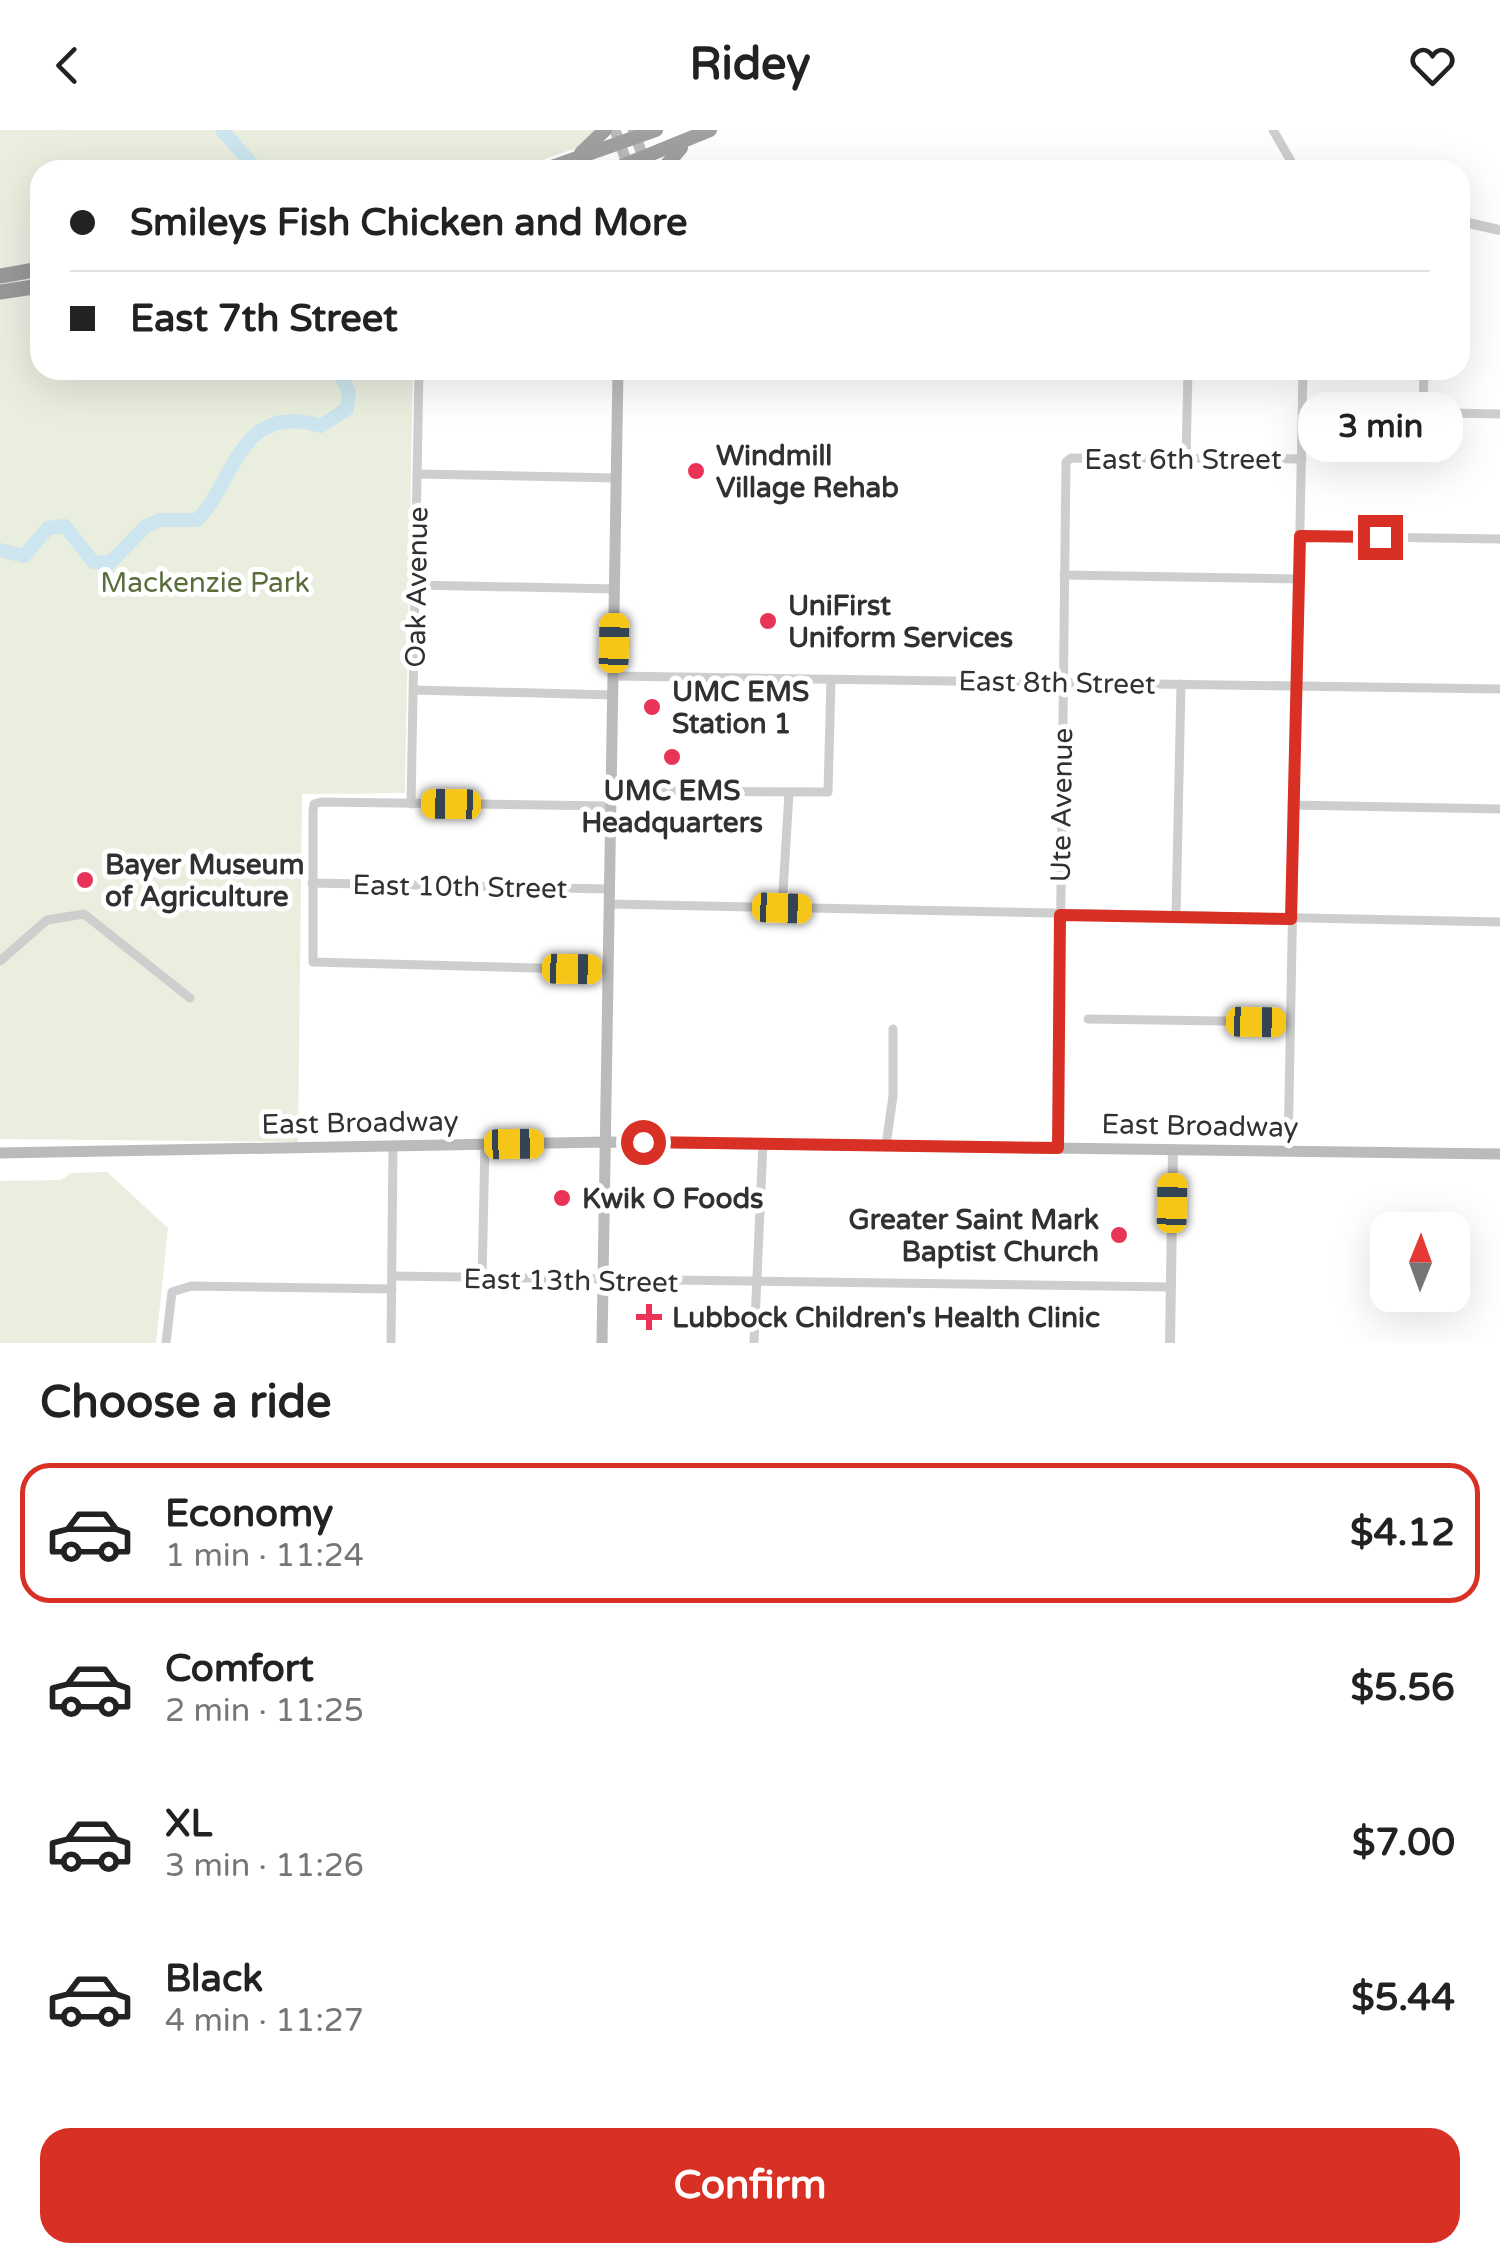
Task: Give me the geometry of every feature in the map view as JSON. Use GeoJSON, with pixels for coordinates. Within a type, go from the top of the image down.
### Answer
{"type":"FeatureCollection","features":[{"type":"Feature","properties":{"kind":"highway"},"geometry":{"type":"LineString","coordinates":[[565,160],[593,146],[604,130]]}},
{"type":"Feature","properties":{"kind":"highway"},"geometry":{"type":"LineString","coordinates":[[567,160],[618,137],[656,130]]}},
{"type":"Feature","properties":{"kind":"highway"},"geometry":{"type":"LineString","coordinates":[[654,160],[710,130]]}},
{"type":"Feature","properties":{"kind":"highway"},"geometry":{"type":"LineString","coordinates":[[669,160],[675,152],[710,130]]}},
{"type":"Feature","properties":{"kind":"highway"},"geometry":{"type":"LineString","coordinates":[[0,276],[30,271]]}},
{"type":"Feature","properties":{"kind":"highway"},"geometry":{"type":"LineString","coordinates":[[0,292],[30,288]]}},
{"type":"Feature","properties":{"kind":"main road"},"geometry":{"type":"LineString","coordinates":[[635,134],[645,160]]}},
{"type":"Feature","properties":{"kind":"main road"},"geometry":{"type":"LineString","coordinates":[[602,1343],[618,380]]}},
{"type":"Feature","properties":{"kind":"main road","name":"East Broadway"},"geometry":{"type":"LineString","coordinates":[[0,1153],[607,1142],[1500,1154]]}},
{"type":"Feature","properties":{"kind":"street"},"geometry":{"type":"LineString","coordinates":[[1273,130],[1290,160]]}},
{"type":"Feature","properties":{"kind":"street"},"geometry":{"type":"LineString","coordinates":[[1470,223],[1500,230]]}},
{"type":"Feature","properties":{"kind":"street","name":"Oak Avenue"},"geometry":{"type":"LineString","coordinates":[[411,804],[419,380]]}},
{"type":"Feature","properties":{"kind":"street"},"geometry":{"type":"LineString","coordinates":[[1186,458],[1188,380]]}},
{"type":"Feature","properties":{"kind":"street"},"geometry":{"type":"LineString","coordinates":[[1288,1151],[1303,380]]}},
{"type":"Feature","properties":{"kind":"street"},"geometry":{"type":"LineString","coordinates":[[1423,412],[1424,380]]}},
{"type":"Feature","properties":{"kind":"street","name":"East 6th Street"},"geometry":{"type":"LineString","coordinates":[[1303,410],[1500,414]]}},
{"type":"Feature","properties":{"kind":"street","name":"East 6th Street"},"geometry":{"type":"LineString","coordinates":[[1066,462],[1071,458],[1302,459]]}},
{"type":"Feature","properties":{"kind":"street","name":"Ute Avenue"},"geometry":{"type":"LineString","coordinates":[[1058,1148],[1066,462]]}},
{"type":"Feature","properties":{"kind":"street"},"geometry":{"type":"LineString","coordinates":[[418,474],[616,478]]}},
{"type":"Feature","properties":{"kind":"street"},"geometry":{"type":"LineString","coordinates":[[1300,536],[1500,539]]}},
{"type":"Feature","properties":{"kind":"street"},"geometry":{"type":"LineString","coordinates":[[1064,575],[1300,580]]}},
{"type":"Feature","properties":{"kind":"street"},"geometry":{"type":"LineString","coordinates":[[416,585],[615,589]]}},
{"type":"Feature","properties":{"kind":"street","name":"East 8th Street"},"geometry":{"type":"LineString","coordinates":[[614,676],[1500,689]]}},
{"type":"Feature","properties":{"kind":"street"},"geometry":{"type":"LineString","coordinates":[[611,791],[828,792],[831,680]]}},
{"type":"Feature","properties":{"kind":"street"},"geometry":{"type":"LineString","coordinates":[[1176,917],[1180,684]]}},
{"type":"Feature","properties":{"kind":"street"},"geometry":{"type":"LineString","coordinates":[[414,690],[614,695]]}},
{"type":"Feature","properties":{"kind":"street"},"geometry":{"type":"LineString","coordinates":[[782,908],[789,793]]}},
{"type":"Feature","properties":{"kind":"street"},"geometry":{"type":"LineString","coordinates":[[608,970],[313,962],[312,883],[314,804],[610,806]]}},
{"type":"Feature","properties":{"kind":"street"},"geometry":{"type":"LineString","coordinates":[[1292,805],[1500,808]]}},
{"type":"Feature","properties":{"kind":"street","name":"East 10th Street"},"geometry":{"type":"LineString","coordinates":[[312,883],[609,889]]}},
{"type":"Feature","properties":{"kind":"street"},"geometry":{"type":"LineString","coordinates":[[608,904],[1500,922]]}},
{"type":"Feature","properties":{"kind":"street"},"geometry":{"type":"LineString","coordinates":[[0,961],[47,920],[84,914],[190,998]]}},
{"type":"Feature","properties":{"kind":"street"},"geometry":{"type":"LineString","coordinates":[[1088,1019],[1289,1022]]}},
{"type":"Feature","properties":{"kind":"street"},"geometry":{"type":"LineString","coordinates":[[886,1145],[892,1114],[893,1029]]}},
{"type":"Feature","properties":{"kind":"street"},"geometry":{"type":"LineString","coordinates":[[754,1343],[763,1143]]}},
{"type":"Feature","properties":{"kind":"street"},"geometry":{"type":"LineString","coordinates":[[482,1278],[485,1145]]}},
{"type":"Feature","properties":{"kind":"street"},"geometry":{"type":"LineString","coordinates":[[391,1343],[393,1146]]}},
{"type":"Feature","properties":{"kind":"street"},"geometry":{"type":"LineString","coordinates":[[1170,1343],[1172,1150]]}},
{"type":"Feature","properties":{"kind":"street","name":"East 13th Street"},"geometry":{"type":"LineString","coordinates":[[392,1276],[1171,1287]]}},
{"type":"Feature","properties":{"kind":"street"},"geometry":{"type":"LineString","coordinates":[[166,1343],[174,1290],[191,1286],[392,1290]]}},
{"type":"Feature","properties":{"kind":"green space","name":"Mackenzie Park"},"geometry":{"type":"Polygon","coordinates":[[[0,130],[598,130],[593,142],[542,160],[30,160],[30,380],[413,380],[405,793],[302,794],[298,1142],[0,1139],[0,130]]]}},
{"type":"Feature","properties":{"kind":"green space"},"geometry":{"type":"Polygon","coordinates":[[[107,1172],[168,1228],[156,1343],[0,1343],[0,1181],[61,1180],[71,1173],[107,1172]]]}},
{"type":"Feature","properties":{"kind":"waterway"},"geometry":{"type":"LineString","coordinates":[[222,130],[248,160]]}},
{"type":"Feature","properties":{"kind":"waterway"},"geometry":{"type":"LineString","coordinates":[[0,550],[24,556],[48,528],[65,526],[93,562],[110,563],[146,526],[160,520],[197,520],[256,434],[272,425],[293,421],[321,426],[347,409],[349,393],[343,380]]}},
{"type":"Feature","properties":{"kind":"place","name":"Windmill Village Rehab"},"geometry":{"type":"Point","coordinates":[696,471]}},
{"type":"Feature","properties":{"kind":"place","name":"UniFirst Uniform Services"},"geometry":{"type":"Point","coordinates":[768,621]}},
{"type":"Feature","properties":{"kind":"place","name":"UMC EMS Station 1"},"geometry":{"type":"Point","coordinates":[652,707]}},
{"type":"Feature","properties":{"kind":"place","name":"UMC EMS Headquarters"},"geometry":{"type":"Point","coordinates":[672,757]}},
{"type":"Feature","properties":{"kind":"place","name":"Bayer Museum of Agriculture"},"geometry":{"type":"Point","coordinates":[85,880]}},
{"type":"Feature","properties":{"kind":"place","name":"Kwik O Foods"},"geometry":{"type":"Point","coordinates":[562,1198]}},
{"type":"Feature","properties":{"kind":"place","name":"Greater Saint Mark Baptist Church"},"geometry":{"type":"Point","coordinates":[1119,1235]}},
{"type":"Feature","properties":{"kind":"place","name":"Lubbock Children's Health Clinic"},"geometry":{"type":"Point","coordinates":[649,1317]}},
{"type":"Feature","properties":{"kind":"route"},"geometry":{"type":"LineString","coordinates":[[643,1142],[1058,1148],[1062,1054],[1060,915],[1291,919],[1300,536],[1380,537]]}}]}
